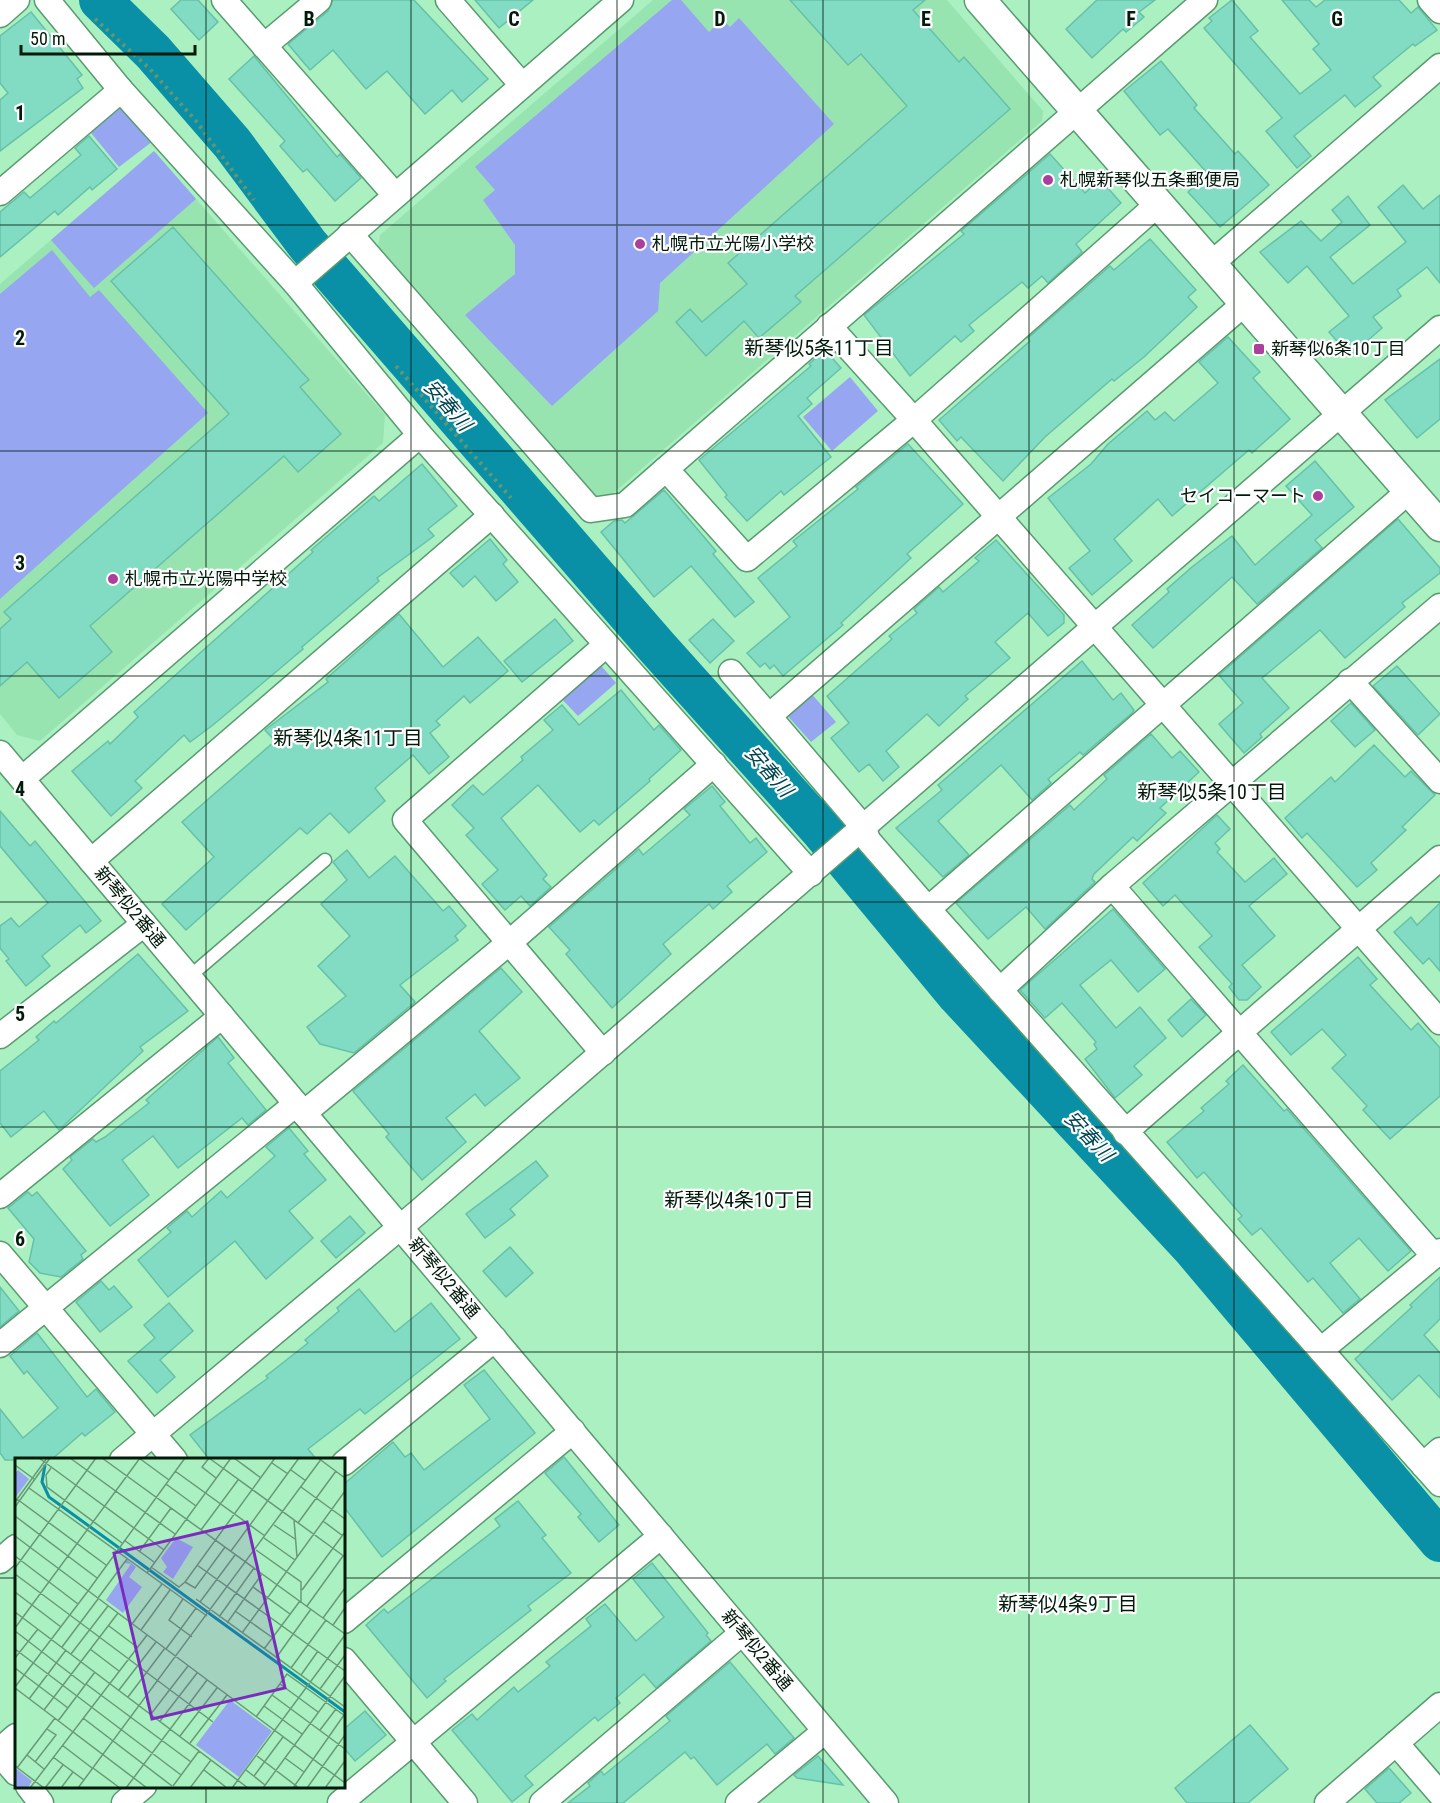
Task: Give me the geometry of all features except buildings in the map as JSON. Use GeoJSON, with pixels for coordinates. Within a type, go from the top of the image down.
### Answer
{"type":"FeatureCollection","features":[{"type":"Feature","properties":{"kind":"street"},"geometry":{"type":"LineString","coordinates":[[0,15],[17,0]]}},
{"type":"Feature","properties":{"kind":"street"},"geometry":{"type":"LineString","coordinates":[[47,0],[121,90],[302,276],[420,435],[606,645],[714,764],[819,867]]}},
{"type":"Feature","properties":{"kind":"street"},"geometry":{"type":"LineString","coordinates":[[225,0],[395,195]]}},
{"type":"Feature","properties":{"kind":"street"},"geometry":{"type":"LineString","coordinates":[[264,46],[319,0]]}},
{"type":"Feature","properties":{"kind":"street"},"geometry":{"type":"LineString","coordinates":[[448,0],[522,85]]}},
{"type":"Feature","properties":{"kind":"street"},"geometry":{"type":"LineString","coordinates":[[302,276],[621,0]]}},
{"type":"Feature","properties":{"kind":"street"},"geometry":{"type":"LineString","coordinates":[[980,0],[1440,526]]}},
{"type":"Feature","properties":{"kind":"street"},"geometry":{"type":"LineString","coordinates":[[350,234],[591,510],[625,505],[1205,0]]}},
{"type":"Feature","properties":{"kind":"street"},"geometry":{"type":"LineString","coordinates":[[1430,0],[1440,11]]}},
{"type":"Feature","properties":{"kind":"street"},"geometry":{"type":"LineString","coordinates":[[1211,264],[1440,66]]}},
{"type":"Feature","properties":{"kind":"street"},"geometry":{"type":"LineString","coordinates":[[0,193],[121,90]]}},
{"type":"Feature","properties":{"kind":"street"},"geometry":{"type":"LineString","coordinates":[[666,470],[747,559],[914,420],[1158,204]]}},
{"type":"Feature","properties":{"kind":"street"},"geometry":{"type":"LineString","coordinates":[[769,716],[1245,303]]}},
{"type":"Feature","properties":{"kind":"street"},"geometry":{"type":"LineString","coordinates":[[829,326],[914,420],[1440,1022]]}},
{"type":"Feature","properties":{"kind":"street"},"geometry":{"type":"LineString","coordinates":[[124,1458],[401,1227],[1440,328]]}},
{"type":"Feature","properties":{"kind":"street"},"geometry":{"type":"LineString","coordinates":[[22,779],[420,435]]}},
{"type":"Feature","properties":{"kind":"street"},"geometry":{"type":"LineString","coordinates":[[928,909],[1409,491]]}},
{"type":"Feature","properties":{"kind":"street"},"geometry":{"type":"LineString","coordinates":[[91,861],[492,515]]}},
{"type":"Feature","properties":{"kind":"street"},"geometry":{"type":"LineString","coordinates":[[1000,990],[1112,886],[1230,783],[1440,606]]}},
{"type":"Feature","properties":{"kind":"street"},"geometry":{"type":"LineString","coordinates":[[603,1053],[405,820],[606,645]]}},
{"type":"Feature","properties":{"kind":"street"},"geometry":{"type":"LineString","coordinates":[[731,672],[769,716],[858,833],[868,840],[1321,1350],[1431,1457],[1440,1484]]}},
{"type":"Feature","properties":{"kind":"street"},"geometry":{"type":"LineString","coordinates":[[1350,681],[1440,781]]}},
{"type":"Feature","properties":{"kind":"street","name":"新琴似2番通"},"geometry":{"type":"LineString","coordinates":[[0,753],[886,1803]]}},
{"type":"Feature","properties":{"kind":"street"},"geometry":{"type":"LineString","coordinates":[[0,1345],[45,1307],[510,942],[714,764]]}},
{"type":"Feature","properties":{"kind":"street"},"geometry":{"type":"LineString","coordinates":[[1125,1132],[1440,858]]}},
{"type":"Feature","properties":{"kind":"street"},"geometry":{"type":"LineString","coordinates":[[1112,886],[1437,1253],[1321,1350]]}},
{"type":"Feature","properties":{"kind":"street"},"geometry":{"type":"LineString","coordinates":[[4,1024],[144,924]]}},
{"type":"Feature","properties":{"kind":"street"},"geometry":{"type":"LineString","coordinates":[[0,1196],[222,1016]]}},
{"type":"Feature","properties":{"kind":"street"},"geometry":{"type":"LineString","coordinates":[[0,1254],[173,1458]]}},
{"type":"Feature","properties":{"kind":"street"},"geometry":{"type":"LineString","coordinates":[[345,1462],[495,1338]]}},
{"type":"Feature","properties":{"kind":"street"},"geometry":{"type":"LineString","coordinates":[[345,1620],[573,1431]]}},
{"type":"Feature","properties":{"kind":"street"},"geometry":{"type":"LineString","coordinates":[[340,1803],[661,1536]]}},
{"type":"Feature","properties":{"kind":"street"},"geometry":{"type":"LineString","coordinates":[[0,1561],[15,1548]]}},
{"type":"Feature","properties":{"kind":"street"},"geometry":{"type":"LineString","coordinates":[[542,1803],[742,1633]]}},
{"type":"Feature","properties":{"kind":"street"},"geometry":{"type":"LineString","coordinates":[[345,1661],[465,1803]]}},
{"type":"Feature","properties":{"kind":"street"},"geometry":{"type":"LineString","coordinates":[[1327,1803],[1440,1705]]}},
{"type":"Feature","properties":{"kind":"street"},"geometry":{"type":"LineString","coordinates":[[738,1803],[825,1731]]}},
{"type":"Feature","properties":{"kind":"street"},"geometry":{"type":"LineString","coordinates":[[15,1737],[0,1752],[15,1772]]}},
{"type":"Feature","properties":{"kind":"street"},"geometry":{"type":"LineString","coordinates":[[1396,1743],[1440,1794]]}},
{"type":"Feature","properties":{"kind":"street"},"geometry":{"type":"LineString","coordinates":[[30,1788],[41,1803]]}},
{"type":"Feature","properties":{"kind":"street"},"geometry":{"type":"LineString","coordinates":[[124,1803],[142,1788]]}},
{"type":"Feature","properties":{"kind":"lane"},"geometry":{"type":"LineString","coordinates":[[189,977],[325,860]]}},
{"type":"Feature","properties":{"kind":"path"},"geometry":{"type":"LineString","coordinates":[[92,15],[150,69],[196,122],[257,203]]}},
{"type":"Feature","properties":{"kind":"path"},"geometry":{"type":"LineString","coordinates":[[391,360],[519,507]]}},
{"type":"Feature","properties":{"kind":"shaded area","name":"札幌市立光陽小学校"},"geometry":{"type":"Polygon","coordinates":[[[653,0],[947,0],[1043,111],[1042,121],[608,498],[589,495],[377,252],[380,235],[653,0]]]}},
{"type":"Feature","properties":{"kind":"shaded area"},"geometry":{"type":"Polygon","coordinates":[[[672,0],[681,0],[709,32],[722,19],[730,27],[739,18],[834,124],[660,283],[658,311],[552,406],[465,315],[515,274],[515,245],[483,200],[495,190],[475,167],[672,0]]]}},
{"type":"Feature","properties":{"kind":"shaded area"},"geometry":{"type":"Polygon","coordinates":[[[119,101],[153,141],[119,167],[87,128],[119,101]]]}},
{"type":"Feature","properties":{"kind":"shaded area","name":"札幌市立光陽中学校"},"geometry":{"type":"Polygon","coordinates":[[[154,151],[385,415],[383,443],[40,741],[17,735],[0,714],[0,284],[154,151]]]}},
{"type":"Feature","properties":{"kind":"shaded area"},"geometry":{"type":"Polygon","coordinates":[[[154,151],[196,199],[94,288],[51,240],[154,151]]]}},
{"type":"Feature","properties":{"kind":"shaded area"},"geometry":{"type":"Polygon","coordinates":[[[52,250],[90,297],[99,290],[208,413],[0,599],[0,294],[52,250]]]}},
{"type":"Feature","properties":{"kind":"shaded area"},"geometry":{"type":"Polygon","coordinates":[[[850,377],[878,411],[832,451],[803,417],[850,377]]]}},
{"type":"Feature","properties":{"kind":"shaded area"},"geometry":{"type":"Polygon","coordinates":[[[598,662],[616,683],[578,716],[559,696],[598,662]]]}},
{"type":"Feature","properties":{"kind":"shaded area"},"geometry":{"type":"Polygon","coordinates":[[[810,692],[836,722],[811,742],[785,713],[810,692]]]}},
{"type":"Feature","properties":{"kind":"waterway","name":"安春川"},"geometry":{"type":"LineString","coordinates":[[100,0],[153,52],[232,143],[308,245],[656,646],[822,831],[958,995],[1193,1248],[1440,1541]]}},
{"type":"Feature","properties":{"kind":"place","name":"札幌新琴似五条郵便局"},"geometry":{"type":"Point","coordinates":[1048,180]}},
{"type":"Feature","properties":{"kind":"place","name":"札幌市立光陽小学校"},"geometry":{"type":"Point","coordinates":[640,244]}},
{"type":"Feature","properties":{"kind":"place","name":"新琴似6条10丁目"},"geometry":{"type":"Point","coordinates":[1259,349]}},
{"type":"Feature","properties":{"kind":"place","name":"セイコーマート"},"geometry":{"type":"Point","coordinates":[1318,496]}},
{"type":"Feature","properties":{"kind":"place","name":"札幌市立光陽中学校"},"geometry":{"type":"Point","coordinates":[113,579]}},
{"type":"Feature","properties":{"kind":"district","name":"新琴似5条11丁目"},"geometry":{"type":"Point","coordinates":[819,348]}},
{"type":"Feature","properties":{"kind":"district","name":"新琴似4条11丁目"},"geometry":{"type":"Point","coordinates":[348,738]}},
{"type":"Feature","properties":{"kind":"district","name":"新琴似5条10丁目"},"geometry":{"type":"Point","coordinates":[1212,792]}},
{"type":"Feature","properties":{"kind":"district","name":"新琴似4条10丁目"},"geometry":{"type":"Point","coordinates":[739,1200]}},
{"type":"Feature","properties":{"kind":"district","name":"新琴似4条9丁目"},"geometry":{"type":"Point","coordinates":[1068,1604]}}]}
